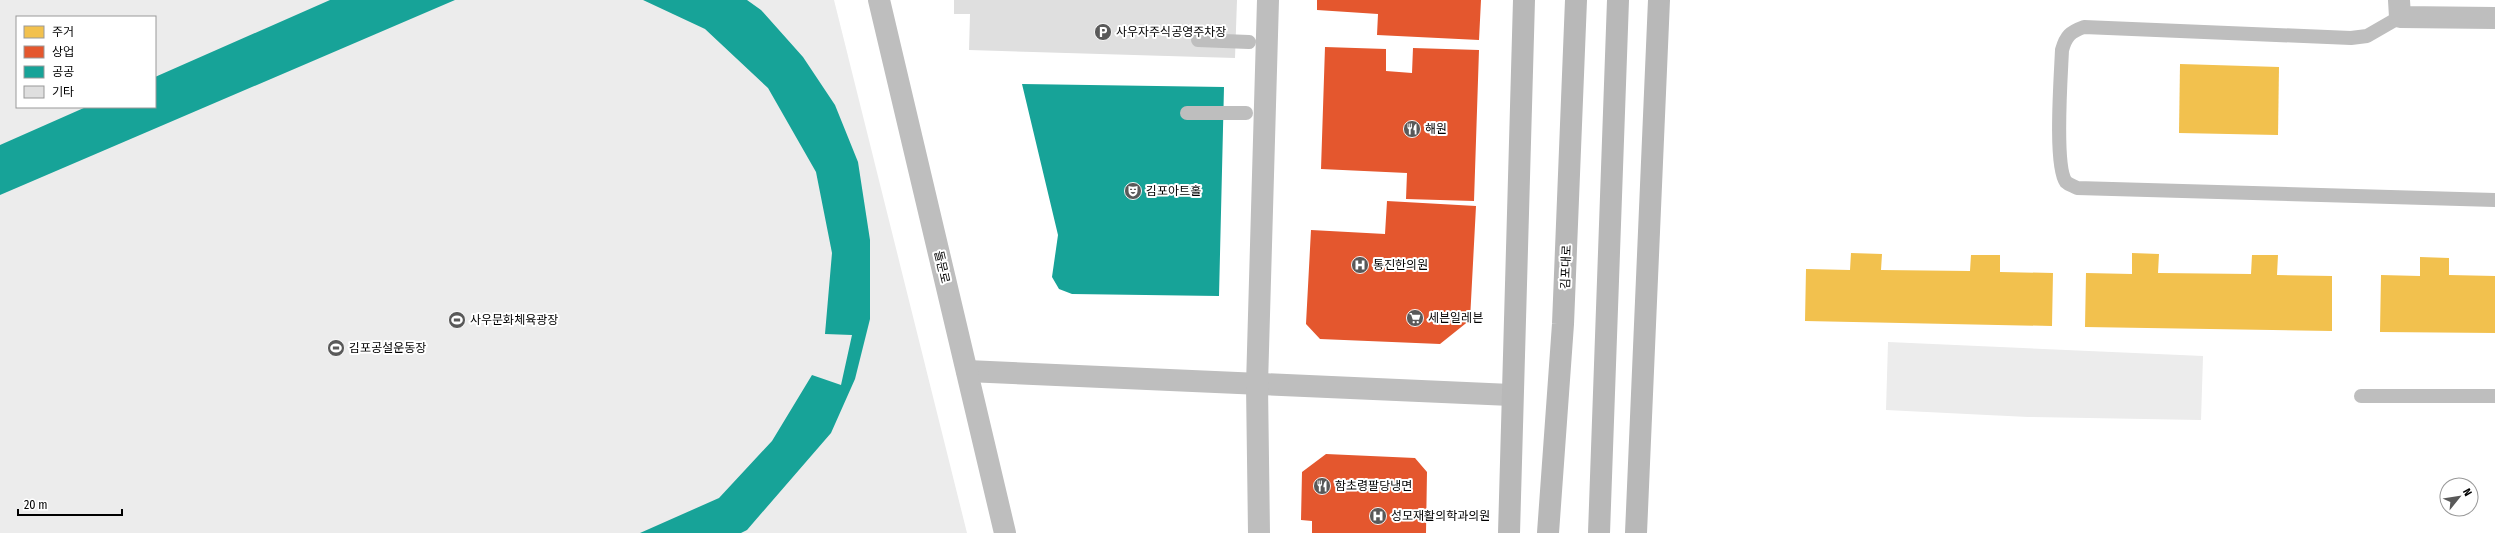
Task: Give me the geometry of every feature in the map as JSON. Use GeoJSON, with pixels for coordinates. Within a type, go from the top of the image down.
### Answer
{"type":"FeatureCollection","features":[{"type":"Feature","properties":{"kind":"main road"},"geometry":{"type":"LineString","coordinates":[[1509,533],[1511,395],[1524,0]]}},
{"type":"Feature","properties":{"kind":"main road","name":"김포대로"},"geometry":{"type":"LineString","coordinates":[[1548,533],[1564,324],[1576,0]]}},
{"type":"Feature","properties":{"kind":"main road"},"geometry":{"type":"LineString","coordinates":[[1599,533],[1618,0]]}},
{"type":"Feature","properties":{"kind":"main road"},"geometry":{"type":"LineString","coordinates":[[1636,533],[1659,0]]}},
{"type":"Feature","properties":{"kind":"street","name":"돌문로"},"geometry":{"type":"LineString","coordinates":[[879,0],[1006,533]]}},
{"type":"Feature","properties":{"kind":"street"},"geometry":{"type":"LineString","coordinates":[[1259,533],[1257,385],[1268,0]]}},
{"type":"Feature","properties":{"kind":"street"},"geometry":{"type":"LineString","coordinates":[[2400,8],[2495,18]]}},
{"type":"Feature","properties":{"kind":"street"},"geometry":{"type":"LineString","coordinates":[[967,371],[1257,385],[1511,395]]}},
{"type":"Feature","properties":{"kind":"lane"},"geometry":{"type":"LineString","coordinates":[[2400,8],[2366,36],[2351,38],[2084,27],[2074,30],[2066,37],[2062,50],[2060,153],[2062,174],[2067,183],[2077,188],[2495,200]]}},
{"type":"Feature","properties":{"kind":"lane"},"geometry":{"type":"LineString","coordinates":[[1198,40],[1249,42]]}},
{"type":"Feature","properties":{"kind":"lane"},"geometry":{"type":"LineString","coordinates":[[1187,113],[1246,113]]}},
{"type":"Feature","properties":{"kind":"lane"},"geometry":{"type":"LineString","coordinates":[[2361,396],[2495,396]]}},
{"type":"Feature","properties":{"kind":"shaded area","name":"사우문화체육광장"},"geometry":{"type":"Polygon","coordinates":[[[0,0],[834,0],[967,533],[0,533],[0,0]]]}},
{"type":"Feature","properties":{"kind":"shaded area"},"geometry":{"type":"Polygon","coordinates":[[[1888,342],[2203,356],[2201,420],[2028,417],[1886,410],[1888,342]]]}},
{"type":"Feature","properties":{"kind":"building: 주거"},"geometry":{"type":"Polygon","coordinates":[[[2180,64],[2279,67],[2278,135],[2179,133],[2180,64]]]}},
{"type":"Feature","properties":{"kind":"building: 주거"},"geometry":{"type":"Polygon","coordinates":[[[1851,253],[1882,254],[1881,270],[1970,271],[1971,255],[2000,255],[2000,272],[2053,273],[2052,326],[1805,321],[1806,269],[1850,270],[1851,253]]]}},
{"type":"Feature","properties":{"kind":"building: 주거"},"geometry":{"type":"Polygon","coordinates":[[[2132,253],[2159,254],[2158,273],[2251,274],[2252,255],[2278,255],[2277,275],[2332,276],[2332,331],[2085,327],[2086,273],[2132,274],[2132,253]]]}},
{"type":"Feature","properties":{"kind":"building: 주거"},"geometry":{"type":"Polygon","coordinates":[[[2420,257],[2449,258],[2449,275],[2495,276],[2495,333],[2380,332],[2381,275],[2420,276],[2420,257]]]}},
{"type":"Feature","properties":{"kind":"building: 상업"},"geometry":{"type":"Polygon","coordinates":[[[1317,0],[1481,0],[1479,40],[1377,35],[1378,14],[1317,10],[1317,0]]]}},
{"type":"Feature","properties":{"kind":"building: 상업"},"geometry":{"type":"Polygon","coordinates":[[[1325,47],[1386,49],[1386,71],[1412,73],[1413,48],[1479,50],[1474,201],[1406,199],[1407,173],[1321,169],[1325,47]]]}},
{"type":"Feature","properties":{"kind":"building: 상업"},"geometry":{"type":"Polygon","coordinates":[[[1387,201],[1476,206],[1470,320],[1440,344],[1320,339],[1306,324],[1311,230],[1385,234],[1387,201]]]}},
{"type":"Feature","properties":{"kind":"building: 상업"},"geometry":{"type":"Polygon","coordinates":[[[1326,454],[1415,458],[1427,472],[1426,533],[1312,533],[1312,521],[1301,520],[1302,472],[1326,454]]]}},
{"type":"Feature","properties":{"kind":"building: 공공"},"geometry":{"type":"Polygon","coordinates":[[[330,0],[455,0],[0,195],[0,145],[84,108],[156,108],[156,77],[330,0]]]}},
{"type":"Feature","properties":{"kind":"building: 공공"},"geometry":{"type":"Polygon","coordinates":[[[643,0],[747,0],[761,10],[803,57],[835,105],[858,162],[870,240],[870,319],[855,379],[831,433],[747,530],[741,533],[640,533],[719,498],[772,441],[812,375],[841,385],[852,335],[825,334],[832,253],[816,172],[768,88],[705,29],[643,0]]]}},
{"type":"Feature","properties":{"kind":"building: 공공"},"geometry":{"type":"Polygon","coordinates":[[[1022,84],[1224,87],[1219,296],[1072,294],[1059,289],[1052,277],[1058,235],[1022,84]]]}},
{"type":"Feature","properties":{"kind":"building: 기타","name":"사우자주식공영주차장"},"geometry":{"type":"Polygon","coordinates":[[[954,0],[1237,0],[1235,58],[969,50],[970,14],[954,14],[954,0]]]}},
{"type":"Feature","properties":{"kind":"place","name":"사우자주식공영주차장"},"geometry":{"type":"Point","coordinates":[1103,32]}},
{"type":"Feature","properties":{"kind":"place","name":"해원"},"geometry":{"type":"Point","coordinates":[1412,129]}},
{"type":"Feature","properties":{"kind":"place","name":"김포아트홀"},"geometry":{"type":"Point","coordinates":[1133,191]}},
{"type":"Feature","properties":{"kind":"place","name":"통진한의원"},"geometry":{"type":"Point","coordinates":[1360,265]}},
{"type":"Feature","properties":{"kind":"place","name":"세븐일레븐"},"geometry":{"type":"Point","coordinates":[1415,318]}},
{"type":"Feature","properties":{"kind":"place","name":"사우문화체육광장"},"geometry":{"type":"Point","coordinates":[457,320]}},
{"type":"Feature","properties":{"kind":"place","name":"김포공설운동장"},"geometry":{"type":"Point","coordinates":[336,348]}},
{"type":"Feature","properties":{"kind":"place","name":"함초령팔당냉면"},"geometry":{"type":"Point","coordinates":[1322,486]}},
{"type":"Feature","properties":{"kind":"place","name":"성모재활의학과의원"},"geometry":{"type":"Point","coordinates":[1378,516]}}]}
